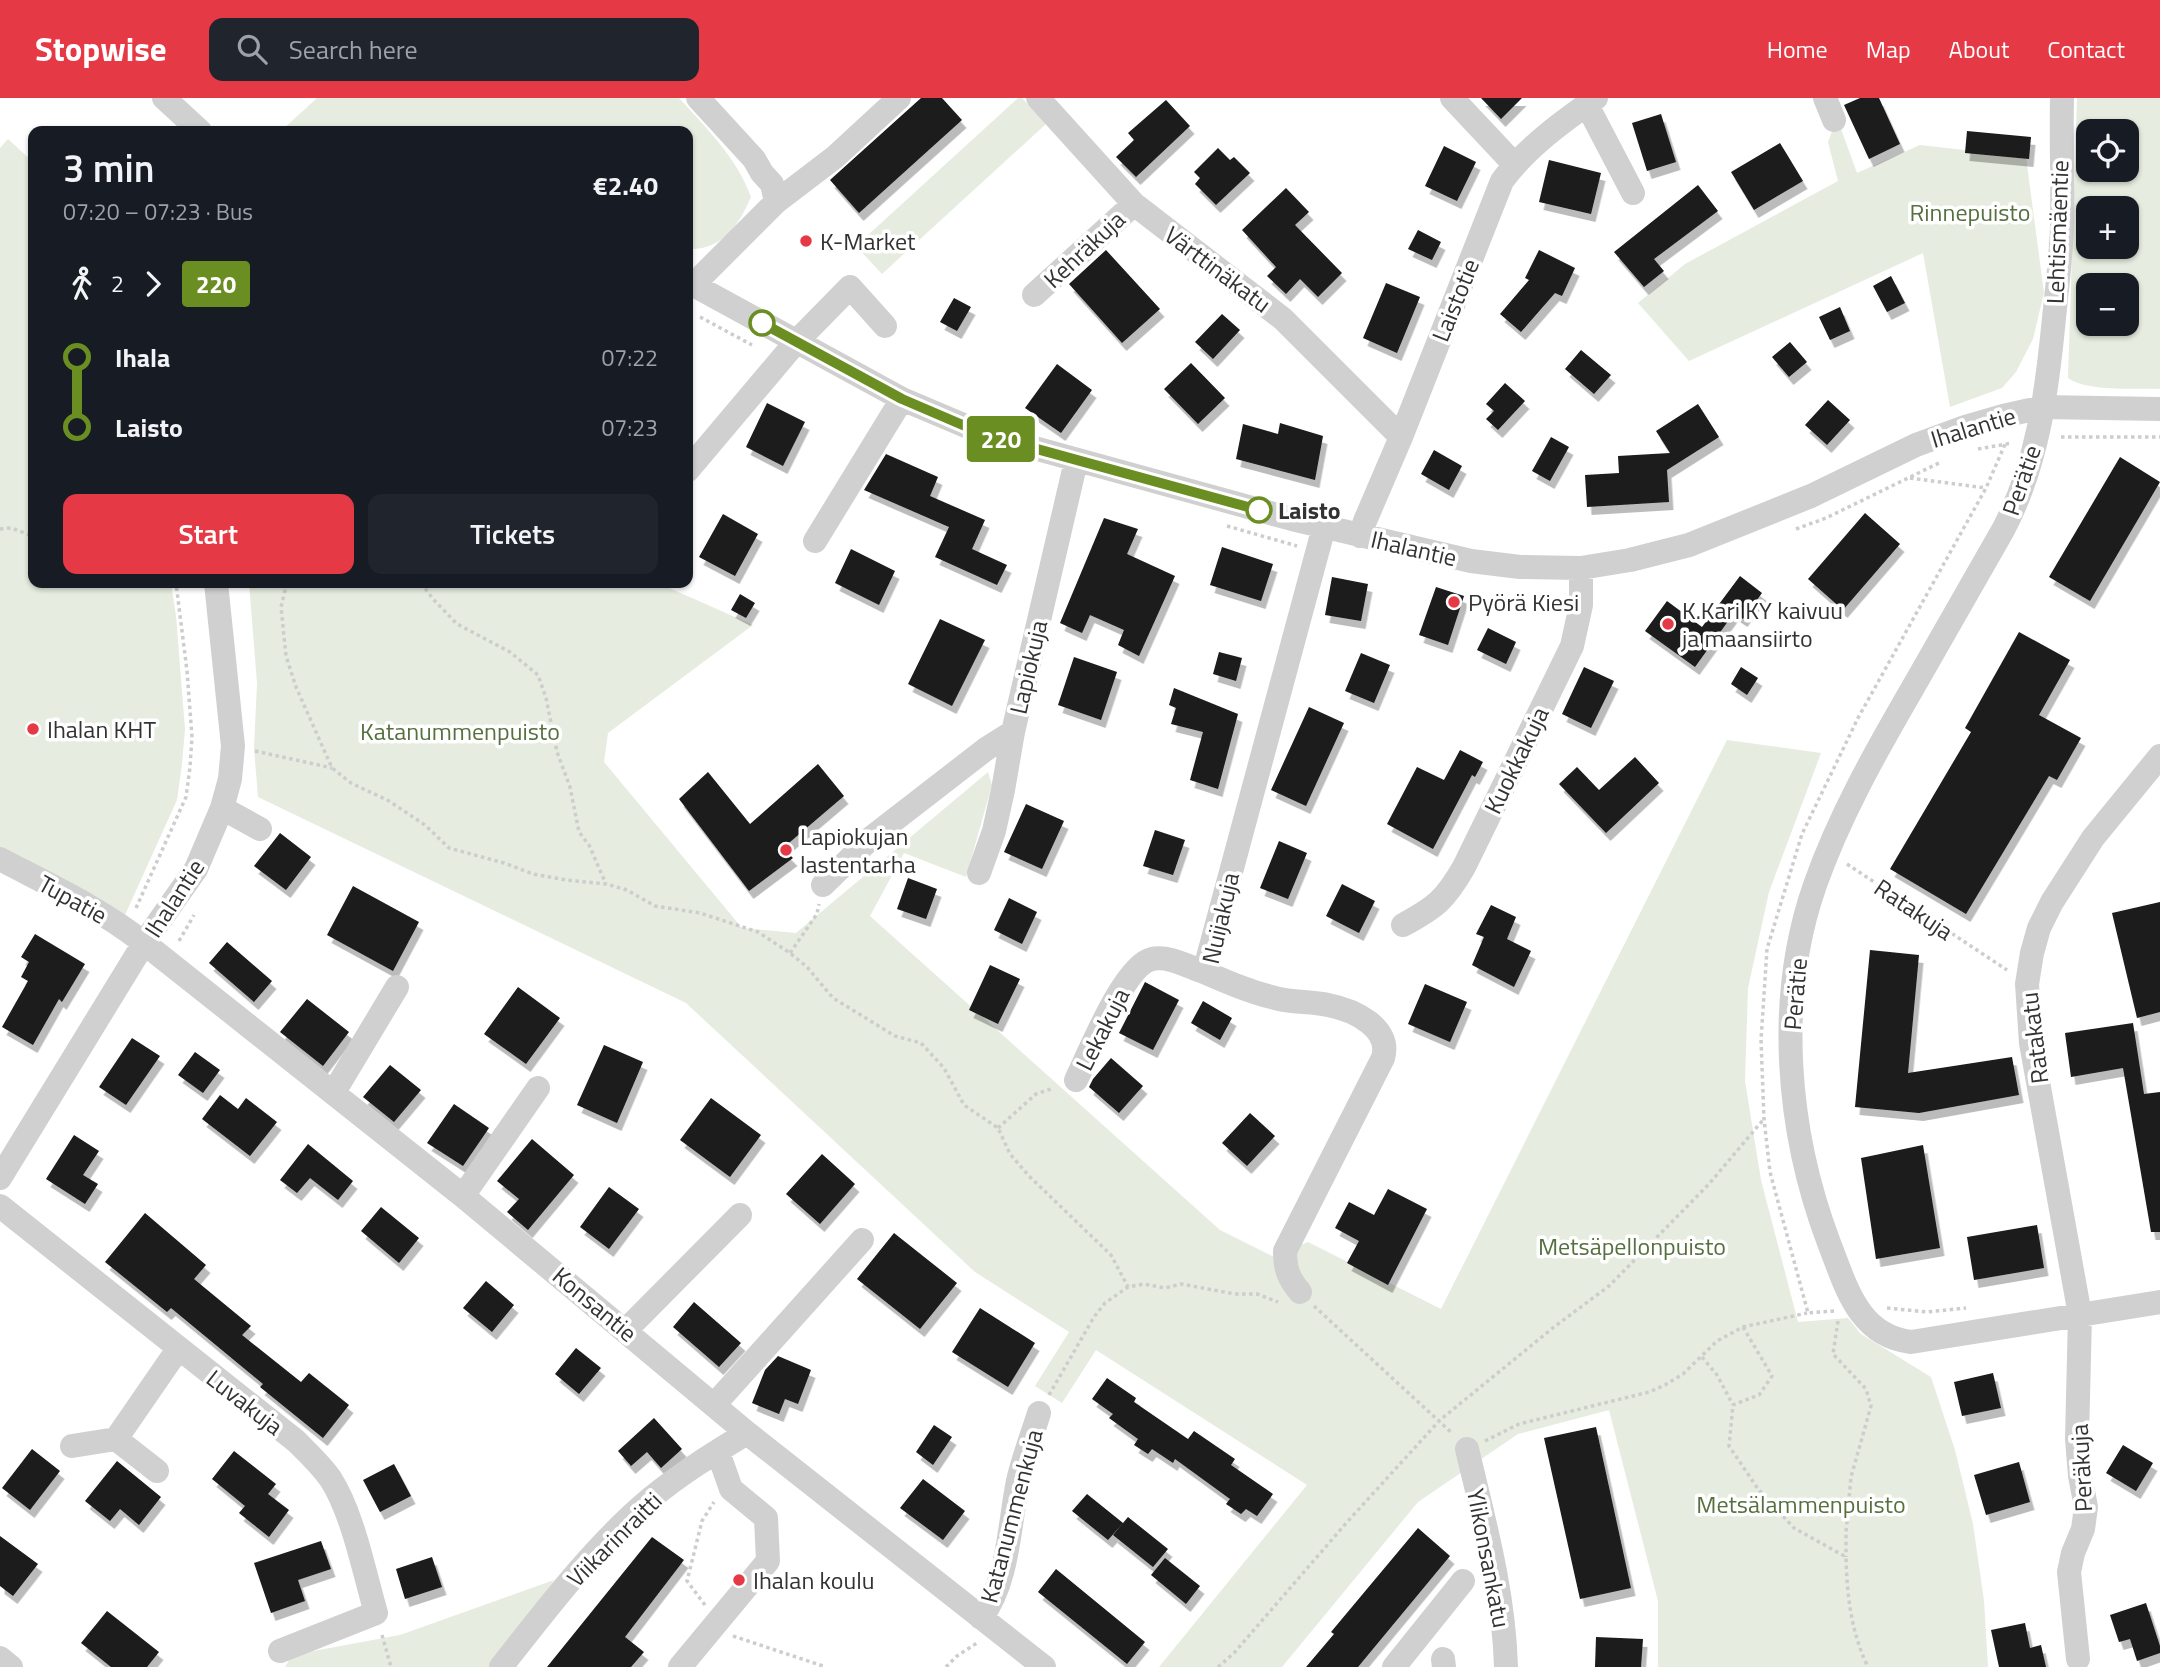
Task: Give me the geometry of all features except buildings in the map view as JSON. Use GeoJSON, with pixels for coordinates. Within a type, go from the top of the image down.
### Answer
{"type":"FeatureCollection","features":[{"type":"Feature","properties":{"kind":"street"},"geometry":{"type":"LineString","coordinates":[[164,98],[195,126]]}},
{"type":"Feature","properties":{"kind":"street"},"geometry":{"type":"LineString","coordinates":[[698,98],[754,159],[772,184],[776,202]]}},
{"type":"Feature","properties":{"kind":"street"},"geometry":{"type":"LineString","coordinates":[[693,281],[776,202],[835,157],[899,98]]}},
{"type":"Feature","properties":{"kind":"street","name":"Värttinäkatu"},"geometry":{"type":"LineString","coordinates":[[1038,98],[1134,204],[1283,318],[1401,437]]}},
{"type":"Feature","properties":{"kind":"street"},"geometry":{"type":"LineString","coordinates":[[1452,98],[1514,164]]}},
{"type":"Feature","properties":{"kind":"street","name":"Lehtismäentie"},"geometry":{"type":"LineString","coordinates":[[2043,407],[2062,227],[2062,98]]}},
{"type":"Feature","properties":{"kind":"street"},"geometry":{"type":"LineString","coordinates":[[1591,101],[1633,192]]}},
{"type":"Feature","properties":{"kind":"street","name":"Laistotie"},"geometry":{"type":"LineString","coordinates":[[1360,536],[1502,181],[1514,164],[1591,101]]}},
{"type":"Feature","properties":{"kind":"street","name":"Kehräkuja"},"geometry":{"type":"LineString","coordinates":[[1034,295],[1134,204]]}},
{"type":"Feature","properties":{"kind":"street","name":"Ihalantie"},"geometry":{"type":"LineString","coordinates":[[693,286],[792,348],[986,435],[1322,536],[1360,536],[1471,561],[1520,567],[1581,568],[1630,561],[1689,545],[1811,496],[1940,436],[1977,423],[2043,407],[2160,409]]}},
{"type":"Feature","properties":{"kind":"street"},"geometry":{"type":"LineString","coordinates":[[693,464],[792,348],[850,287],[885,326]]}},
{"type":"Feature","properties":{"kind":"street"},"geometry":{"type":"LineString","coordinates":[[816,541],[902,399]]}},
{"type":"Feature","properties":{"kind":"street","name":"Perätie"},"geometry":{"type":"LineString","coordinates":[[2043,407],[2030,469],[2019,499],[1889,729],[1841,820],[1814,887],[1796,960],[1791,1001],[1794,1084],[1810,1187],[1842,1277],[1849,1309],[1881,1333],[1895,1340],[1911,1342],[2160,1302]]}},
{"type":"Feature","properties":{"kind":"street","name":"Lapiokuja"},"geometry":{"type":"LineString","coordinates":[[979,873],[994,831],[1013,732],[1076,461]]}},
{"type":"Feature","properties":{"kind":"street","name":"Nuijakuja"},"geometry":{"type":"LineString","coordinates":[[1293,1298],[1285,1267],[1285,1251],[1383,1058],[1385,1040],[1378,1030],[1352,1012],[1328,1005],[1278,999],[1247,990],[1204,972],[1322,536]]}},
{"type":"Feature","properties":{"kind":"street","name":"Kuokkakuja"},"geometry":{"type":"LineString","coordinates":[[1403,925],[1435,908],[1451,890],[1464,867],[1572,646],[1581,605],[1581,568]]}},
{"type":"Feature","properties":{"kind":"street","name":"Ihalantie"},"geometry":{"type":"LineString","coordinates":[[0,1178],[144,943],[195,869],[222,808],[230,779],[233,746],[217,588]]}},
{"type":"Feature","properties":{"kind":"street"},"geometry":{"type":"LineString","coordinates":[[823,885],[871,838],[986,749],[1013,732]]}},
{"type":"Feature","properties":{"kind":"street","name":"Ratakatu"},"geometry":{"type":"LineString","coordinates":[[2080,1315],[2031,1043],[2026,984],[2039,928],[2052,902],[2093,838],[2160,756]]}},
{"type":"Feature","properties":{"kind":"street"},"geometry":{"type":"LineString","coordinates":[[222,808],[260,830]]}},
{"type":"Feature","properties":{"kind":"street","name":"Tupatie"},"geometry":{"type":"LineString","coordinates":[[0,859],[66,893],[144,943]]}},
{"type":"Feature","properties":{"kind":"street","name":"Konsantie"},"geometry":{"type":"LineString","coordinates":[[144,943],[334,1091],[463,1196],[980,1629],[1044,1667]]}},
{"type":"Feature","properties":{"kind":"street","name":"Lekakuja"},"geometry":{"type":"LineString","coordinates":[[1076,1080],[1124,984],[1141,964],[1153,958],[1166,959],[1204,972]]}},
{"type":"Feature","properties":{"kind":"street"},"geometry":{"type":"LineString","coordinates":[[334,1091],[397,987]]}},
{"type":"Feature","properties":{"kind":"street"},"geometry":{"type":"LineString","coordinates":[[463,1196],[538,1088]]}},
{"type":"Feature","properties":{"kind":"street","name":"Luvakuja"},"geometry":{"type":"LineString","coordinates":[[0,1206],[315,1458],[331,1479],[345,1507],[376,1613]]}},
{"type":"Feature","properties":{"kind":"street"},"geometry":{"type":"LineString","coordinates":[[626,1330],[740,1215]]}},
{"type":"Feature","properties":{"kind":"street"},"geometry":{"type":"LineString","coordinates":[[714,1405],[862,1240]]}},
{"type":"Feature","properties":{"kind":"street","name":"Peräkuja"},"geometry":{"type":"LineString","coordinates":[[2078,1659],[2069,1572],[2073,1553],[2084,1529],[2086,1507],[2077,1439],[2080,1315]]}},
{"type":"Feature","properties":{"kind":"street"},"geometry":{"type":"LineString","coordinates":[[72,1446],[116,1439],[178,1349]]}},
{"type":"Feature","properties":{"kind":"street","name":"Katanummenkuja"},"geometry":{"type":"LineString","coordinates":[[980,1629],[997,1587],[1018,1481],[1039,1413]]}},
{"type":"Feature","properties":{"kind":"street","name":"Viikarinraitti"},"geometry":{"type":"LineString","coordinates":[[501,1667],[624,1522],[651,1498],[747,1433]]}},
{"type":"Feature","properties":{"kind":"street"},"geometry":{"type":"LineString","coordinates":[[116,1439],[157,1471]]}},
{"type":"Feature","properties":{"kind":"street","name":"Ylikonsankatu"},"geometry":{"type":"LineString","coordinates":[[1467,1449],[1495,1566],[1506,1667]]}},
{"type":"Feature","properties":{"kind":"street"},"geometry":{"type":"LineString","coordinates":[[680,1667],[768,1561],[766,1518],[731,1489],[718,1452]]}},
{"type":"Feature","properties":{"kind":"street"},"geometry":{"type":"LineString","coordinates":[[1394,1667],[1463,1581]]}},
{"type":"Feature","properties":{"kind":"street"},"geometry":{"type":"LineString","coordinates":[[280,1651],[376,1613]]}},
{"type":"Feature","properties":{"kind":"street"},"geometry":{"type":"LineString","coordinates":[[0,1658],[11,1667]]}},
{"type":"Feature","properties":{"kind":"path"},"geometry":{"type":"LineString","coordinates":[[696,314],[749,344],[792,348]]}},
{"type":"Feature","properties":{"kind":"path"},"geometry":{"type":"LineString","coordinates":[[1974,450],[2036,437],[2160,437]]}},
{"type":"Feature","properties":{"kind":"path"},"geometry":{"type":"LineString","coordinates":[[1808,1313],[1770,1172],[1764,1119],[1761,1040],[1768,949],[1802,834],[1858,718],[1986,488],[2007,444]]}},
{"type":"Feature","properties":{"kind":"path"},"geometry":{"type":"LineString","coordinates":[[1790,531],[1826,518],[1941,462]]}},
{"type":"Feature","properties":{"kind":"path"},"geometry":{"type":"LineString","coordinates":[[1908,478],[1986,488]]}},
{"type":"Feature","properties":{"kind":"path"},"geometry":{"type":"LineString","coordinates":[[1224,524],[1234,530],[1305,548],[1322,536]]}},
{"type":"Feature","properties":{"kind":"path"},"geometry":{"type":"LineString","coordinates":[[0,529],[11,528],[28,534]]}},
{"type":"Feature","properties":{"kind":"path"},"geometry":{"type":"LineString","coordinates":[[133,913],[186,797],[191,767],[192,737],[187,671],[177,588]]}},
{"type":"Feature","properties":{"kind":"path"},"geometry":{"type":"LineString","coordinates":[[286,588],[281,607],[286,656],[296,687],[332,768]]}},
{"type":"Feature","properties":{"kind":"path"},"geometry":{"type":"LineString","coordinates":[[425,588],[457,624],[510,652],[538,675],[546,698],[557,752],[570,787],[579,832],[589,845],[606,884]]}},
{"type":"Feature","properties":{"kind":"path"},"geometry":{"type":"LineString","coordinates":[[246,749],[332,768],[351,783],[389,801],[425,825],[449,848],[533,874],[606,884],[627,890],[655,906],[700,913],[758,932],[807,967],[832,998],[895,1036],[921,1043],[944,1068],[964,1105],[998,1128],[1010,1154],[1029,1176],[1111,1255],[1128,1287]]}},
{"type":"Feature","properties":{"kind":"path","name":"Ratakuja"},"geometry":{"type":"LineString","coordinates":[[1802,834],[2026,984]]}},
{"type":"Feature","properties":{"kind":"path"},"geometry":{"type":"LineString","coordinates":[[790,953],[817,914],[823,885]]}},
{"type":"Feature","properties":{"kind":"path"},"geometry":{"type":"LineString","coordinates":[[998,1128],[1036,1094],[1076,1080]]}},
{"type":"Feature","properties":{"kind":"path"},"geometry":{"type":"LineString","coordinates":[[1218,1667],[1234,1653],[1440,1420],[1609,1286],[1701,1192],[1764,1119]]}},
{"type":"Feature","properties":{"kind":"path"},"geometry":{"type":"LineString","coordinates":[[1039,1413],[1094,1317],[1105,1303],[1128,1287],[1144,1284],[1164,1288],[1181,1284],[1235,1294],[1293,1298],[1440,1420],[1467,1449],[1519,1424],[1649,1392],[1665,1385],[1702,1357],[1717,1341],[1743,1327],[1808,1313],[1849,1309],[1893,1308],[1927,1312],[1977,1306]]}},
{"type":"Feature","properties":{"kind":"path"},"geometry":{"type":"LineString","coordinates":[[1849,1309],[1833,1354],[1866,1389],[1871,1405],[1851,1477],[1846,1532],[1847,1600],[1858,1647],[1868,1667]]}},
{"type":"Feature","properties":{"kind":"path"},"geometry":{"type":"LineString","coordinates":[[1733,1405],[1759,1395],[1772,1376],[1743,1327]]}},
{"type":"Feature","properties":{"kind":"path"},"geometry":{"type":"LineString","coordinates":[[1702,1357],[1717,1375],[1733,1405],[1729,1446],[1758,1489],[1794,1528],[1846,1557]]}},
{"type":"Feature","properties":{"kind":"path"},"geometry":{"type":"LineString","coordinates":[[376,1613],[391,1667]]}},
{"type":"Feature","properties":{"kind":"path"},"geometry":{"type":"LineString","coordinates":[[946,1667],[980,1629]]}},
{"type":"Feature","properties":{"kind":"green space"},"geometry":{"type":"Polygon","coordinates":[[[317,98],[679,98],[738,169],[751,197],[728,234],[711,245],[693,249],[693,126],[286,126],[317,98]]]}},
{"type":"Feature","properties":{"kind":"green space"},"geometry":{"type":"Polygon","coordinates":[[[1018,98],[1022,98],[1046,124],[882,274],[856,246],[1018,98]]]}},
{"type":"Feature","properties":{"kind":"green space"},"geometry":{"type":"Polygon","coordinates":[[[2077,98],[2160,98],[2160,389],[2099,387],[2068,378],[2076,129],[2076,182],[2139,182],[2139,119],[2076,119],[2077,98]]]}},
{"type":"Feature","properties":{"kind":"green space","name":"Rinnepuisto"},"geometry":{"type":"Polygon","coordinates":[[[1837,118],[1857,173],[1920,145],[2026,157],[2044,293],[2033,339],[2016,372],[2002,388],[1950,407],[1923,253],[1689,361],[1638,303],[1685,264],[1838,181],[1828,142],[1837,118]]]}},
{"type":"Feature","properties":{"kind":"green space"},"geometry":{"type":"Polygon","coordinates":[[[8,139],[28,157],[28,588],[172,588],[185,729],[177,800],[125,915],[0,851],[0,148],[8,139]]]}},
{"type":"Feature","properties":{"kind":"green space"},"geometry":{"type":"Polygon","coordinates":[[[249,588],[669,588],[753,625],[608,733],[604,762],[742,928],[796,933],[988,772],[992,785],[966,877],[904,853],[870,916],[1220,1230],[1272,1256],[1308,1242],[1441,1309],[1727,740],[1821,753],[1769,892],[1748,988],[1745,1081],[1761,1180],[1798,1322],[1848,1318],[1861,1334],[1931,1377],[1955,1450],[1973,1524],[1984,1601],[1988,1667],[1658,1667],[1658,1601],[1609,1410],[1518,1434],[1418,1502],[1282,1667],[1159,1667],[1307,1485],[1096,1350],[1062,1403],[1035,1386],[1069,1332],[975,1272],[686,1003],[258,797],[254,748],[257,683],[249,588]]]}},
{"type":"Feature","properties":{"kind":"green space"},"geometry":{"type":"Polygon","coordinates":[[[554,1580],[502,1667],[285,1667],[292,1655],[400,1635],[554,1580]]]}},
{"type":"Feature","properties":{"kind":"bus line","name":"220"},"geometry":{"type":"LineString","coordinates":[[762,323],[902,399],[986,435],[1259,510]]}},
{"type":"Feature","properties":{"kind":"place","name":"K-Market"},"geometry":{"type":"Point","coordinates":[806,241]}},
{"type":"Feature","properties":{"kind":"place","name":"Laisto"},"geometry":{"type":"Point","coordinates":[1259,510]}},
{"type":"Feature","properties":{"kind":"place","name":"Pyörä Kiesi"},"geometry":{"type":"Point","coordinates":[1454,602]}},
{"type":"Feature","properties":{"kind":"place","name":"K.Kari KY kaivuu ja maansiirto"},"geometry":{"type":"Point","coordinates":[1668,624]}},
{"type":"Feature","properties":{"kind":"place","name":"Ihalan KHT"},"geometry":{"type":"Point","coordinates":[33,729]}},
{"type":"Feature","properties":{"kind":"place","name":"Lapiokujan lastentarha"},"geometry":{"type":"Point","coordinates":[786,850]}},
{"type":"Feature","properties":{"kind":"place","name":"Ihalan koulu"},"geometry":{"type":"Point","coordinates":[739,1580]}},
{"type":"Feature","properties":{"kind":"park label","name":"Katanummenpuisto"},"geometry":{"type":"Point","coordinates":[460,731]}},
{"type":"Feature","properties":{"kind":"park label","name":"Metsäpellonpuisto"},"geometry":{"type":"Point","coordinates":[1632,1246]}},
{"type":"Feature","properties":{"kind":"park label","name":"Metsälammenpuisto"},"geometry":{"type":"Point","coordinates":[1801,1504]}}]}
